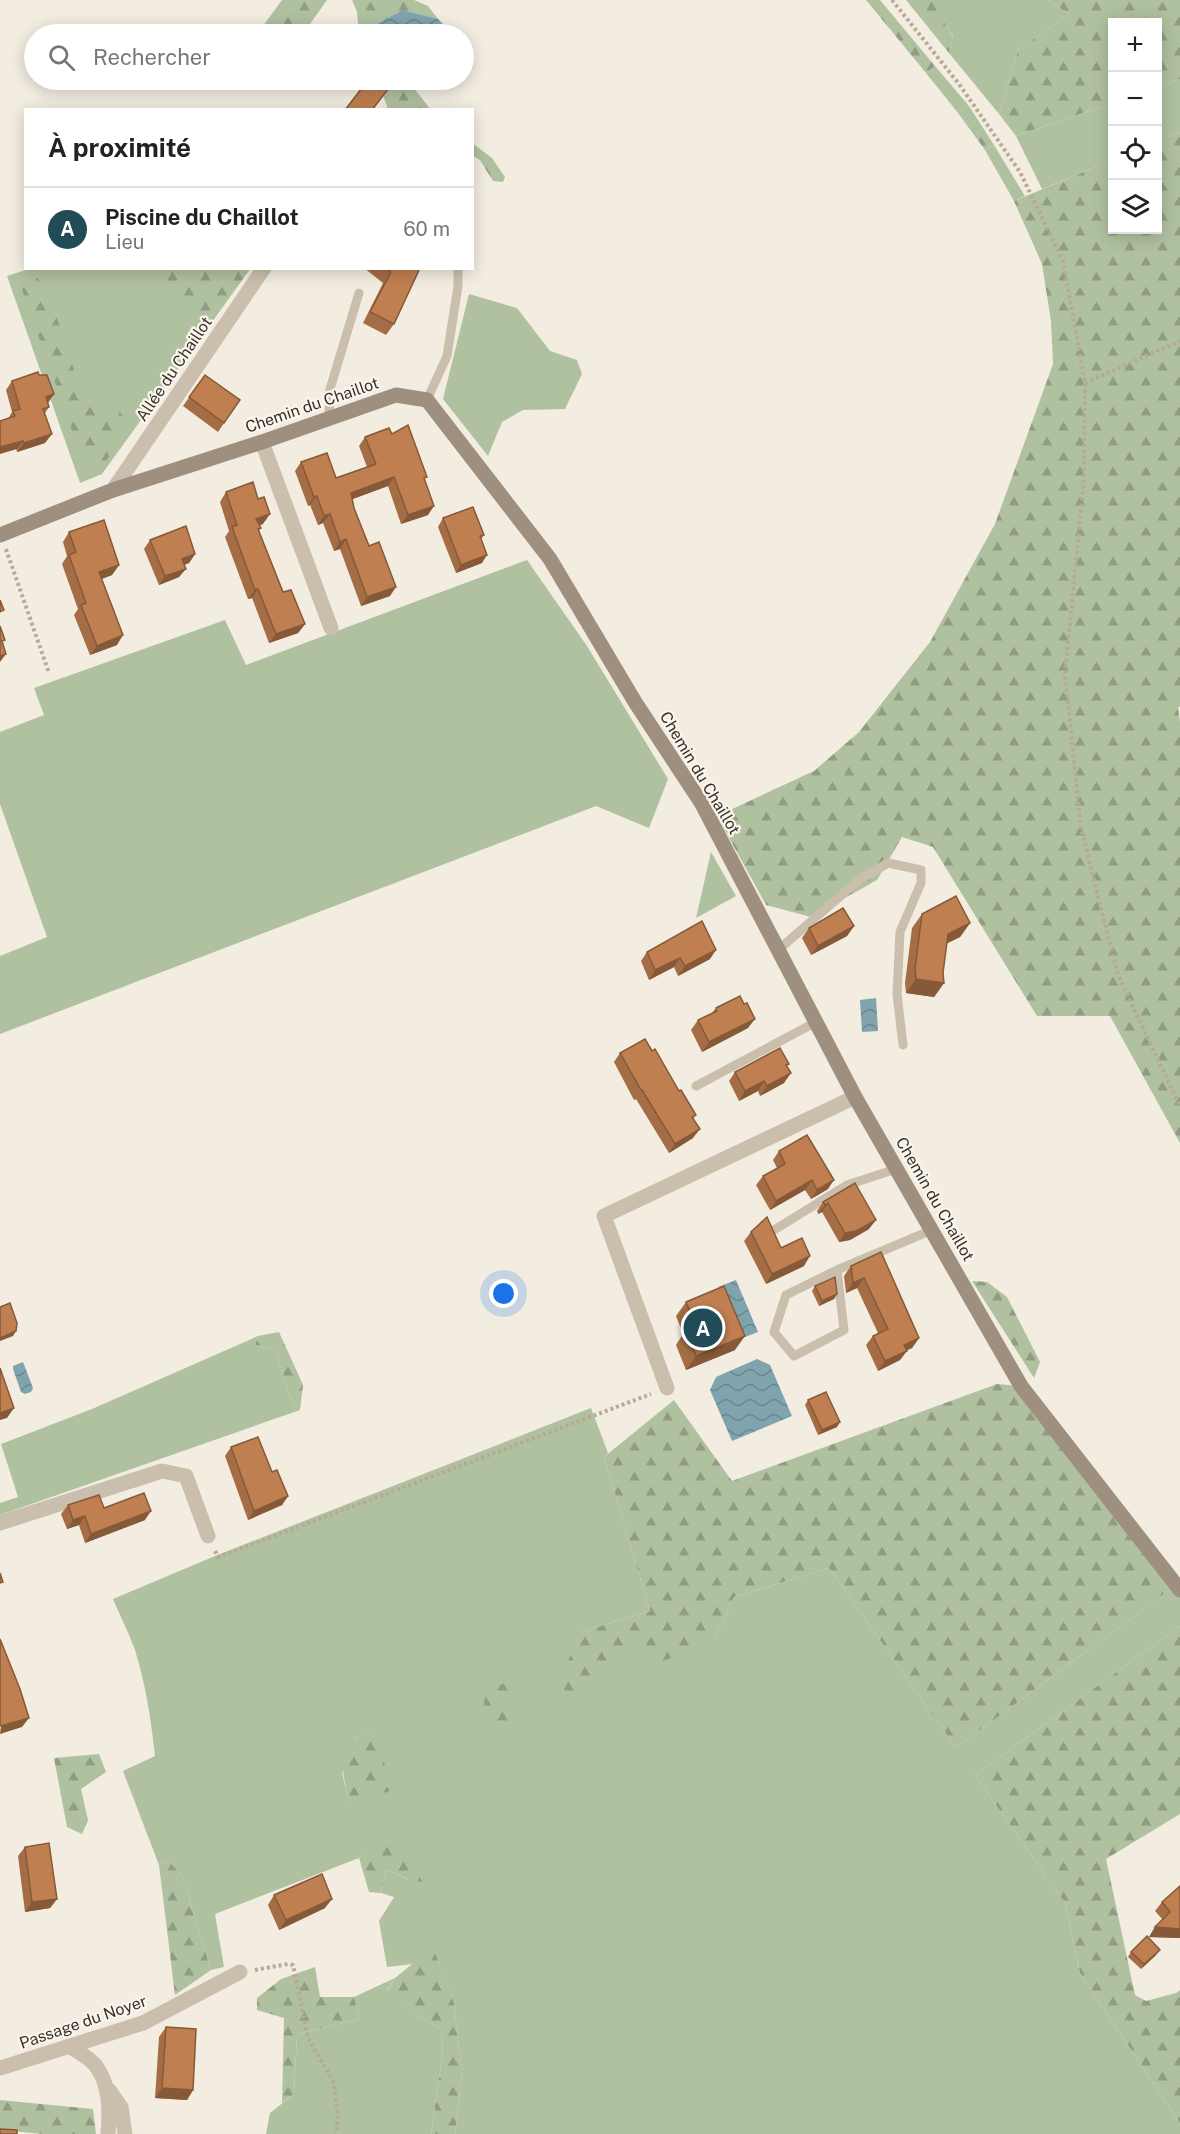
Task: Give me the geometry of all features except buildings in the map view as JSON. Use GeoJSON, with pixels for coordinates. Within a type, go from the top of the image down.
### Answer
{"type":"FeatureCollection","features":[{"type":"Feature","properties":{"kind":"street","name":"Allée du Chaillot"},"geometry":{"type":"LineString","coordinates":[[113,490],[263,270]]}},
{"type":"Feature","properties":{"kind":"street","name":"Chemin du Chaillot"},"geometry":{"type":"LineString","coordinates":[[1,535],[113,490],[262,442],[396,395],[427,400],[550,559],[635,702],[702,804],[855,1097],[1021,1386],[1180,1590]]}},
{"type":"Feature","properties":{"kind":"street"},"geometry":{"type":"LineString","coordinates":[[262,442],[331,628]]}},
{"type":"Feature","properties":{"kind":"street"},"geometry":{"type":"LineString","coordinates":[[667,1388],[604,1216],[855,1097]]}},
{"type":"Feature","properties":{"kind":"street"},"geometry":{"type":"LineString","coordinates":[[0,1523],[162,1471],[186,1476],[208,1536]]}},
{"type":"Feature","properties":{"kind":"street","name":"Passage du Noyer"},"geometry":{"type":"LineString","coordinates":[[0,2068],[143,2023],[240,1972]]}},
{"type":"Feature","properties":{"kind":"street"},"geometry":{"type":"LineString","coordinates":[[69,2046],[96,2066],[121,2107],[125,2134]]}},
{"type":"Feature","properties":{"kind":"street"},"geometry":{"type":"LineString","coordinates":[[104,2082],[110,2107],[108,2134]]}},
{"type":"Feature","properties":{"kind":"lane"},"geometry":{"type":"LineString","coordinates":[[427,400],[447,356],[458,286],[458,270]]}},
{"type":"Feature","properties":{"kind":"lane"},"geometry":{"type":"LineString","coordinates":[[329,418],[330,389],[359,293]]}},
{"type":"Feature","properties":{"kind":"lane"},"geometry":{"type":"LineString","coordinates":[[778,950],[860,880],[888,863],[921,870],[921,883],[900,932],[897,994],[903,1045]]}},
{"type":"Feature","properties":{"kind":"lane"},"geometry":{"type":"LineString","coordinates":[[696,1086],[816,1022]]}},
{"type":"Feature","properties":{"kind":"lane"},"geometry":{"type":"LineString","coordinates":[[774,1230],[847,1185],[896,1168]]}},
{"type":"Feature","properties":{"kind":"lane"},"geometry":{"type":"LineString","coordinates":[[837,1270],[844,1330],[794,1356],[774,1332],[786,1295],[837,1270],[932,1230]]}},
{"type":"Feature","properties":{"kind":"path"},"geometry":{"type":"LineString","coordinates":[[892,0],[959,84],[1020,172],[1064,261],[1085,383],[1084,480],[1065,673],[1081,829],[1118,975],[1180,1106]]}},
{"type":"Feature","properties":{"kind":"path"},"geometry":{"type":"LineString","coordinates":[[1085,383],[1180,341]]}},
{"type":"Feature","properties":{"kind":"path"},"geometry":{"type":"LineString","coordinates":[[1,535],[49,673]]}},
{"type":"Feature","properties":{"kind":"path"},"geometry":{"type":"LineString","coordinates":[[208,1536],[218,1557],[667,1388]]}},
{"type":"Feature","properties":{"kind":"path"},"geometry":{"type":"LineString","coordinates":[[240,1972],[293,1965],[308,2038],[333,2081],[338,2112],[336,2134]]}},
{"type":"Feature","properties":{"kind":"green space"},"geometry":{"type":"Polygon","coordinates":[[[282,0],[295,0],[277,24],[264,24],[282,0]]]}},
{"type":"Feature","properties":{"kind":"green space"},"geometry":{"type":"Polygon","coordinates":[[[291,0],[327,0],[310,24],[276,24],[290,6],[291,0]]]}},
{"type":"Feature","properties":{"kind":"green space"},"geometry":{"type":"Polygon","coordinates":[[[352,0],[414,0],[428,6],[438,19],[403,10],[378,24],[358,24],[357,12],[352,0]]]}},
{"type":"Feature","properties":{"kind":"green space"},"geometry":{"type":"Polygon","coordinates":[[[866,0],[880,0],[935,66],[926,73],[866,0]]]}},
{"type":"Feature","properties":{"kind":"green space"},"geometry":{"type":"Polygon","coordinates":[[[906,0],[933,2],[953,38],[949,53],[906,0]]]}},
{"type":"Feature","properties":{"kind":"green space"},"geometry":{"type":"Polygon","coordinates":[[[930,0],[1048,0],[1069,14],[1018,50],[999,114],[949,53],[953,37],[930,0]]]}},
{"type":"Feature","properties":{"kind":"green space"},"geometry":{"type":"Polygon","coordinates":[[[1048,0],[1180,0],[1180,79],[1162,86],[1162,18],[1108,18],[1108,104],[1016,136],[999,114],[1018,50],[1069,14],[1048,0]]]}},
{"type":"Feature","properties":{"kind":"green space"},"geometry":{"type":"Polygon","coordinates":[[[935,66],[969,106],[958,113],[926,73],[935,66]]]}},
{"type":"Feature","properties":{"kind":"green space"},"geometry":{"type":"Polygon","coordinates":[[[1180,79],[1180,132],[1162,139],[1162,126],[1162,86],[1180,79]]]}},
{"type":"Feature","properties":{"kind":"green space"},"geometry":{"type":"Polygon","coordinates":[[[381,90],[416,90],[429,108],[388,108],[381,90]]]}},
{"type":"Feature","properties":{"kind":"green space"},"geometry":{"type":"Polygon","coordinates":[[[1108,104],[1108,162],[1042,189],[1016,136],[1108,104]]]}},
{"type":"Feature","properties":{"kind":"green space"},"geometry":{"type":"Polygon","coordinates":[[[969,106],[994,145],[985,150],[958,113],[969,106]]]}},
{"type":"Feature","properties":{"kind":"green space"},"geometry":{"type":"Polygon","coordinates":[[[1180,132],[1180,707],[1178,707],[1180,722],[1180,1143],[1110,1016],[1037,1016],[933,847],[902,837],[877,880],[811,917],[766,905],[717,816],[814,771],[859,732],[930,642],[995,524],[1053,364],[1051,321],[1042,264],[1014,201],[1108,162],[1108,234],[1162,234],[1162,139],[1180,132]]]}},
{"type":"Feature","properties":{"kind":"green space"},"geometry":{"type":"Polygon","coordinates":[[[474,144],[492,158],[505,177],[503,182],[493,181],[480,160],[474,157],[474,144]]]}},
{"type":"Feature","properties":{"kind":"green space"},"geometry":{"type":"Polygon","coordinates":[[[994,145],[1025,196],[1014,201],[985,150],[994,145]]]}},
{"type":"Feature","properties":{"kind":"green space"},"geometry":{"type":"Polygon","coordinates":[[[25,270],[249,270],[102,474],[80,483],[7,276],[25,270]]]}},
{"type":"Feature","properties":{"kind":"green space"},"geometry":{"type":"Polygon","coordinates":[[[138,270],[249,270],[209,326],[138,270]]]}},
{"type":"Feature","properties":{"kind":"green space"},"geometry":{"type":"Polygon","coordinates":[[[35,275],[48,291],[86,406],[119,411],[130,425],[102,467],[81,456],[20,284],[35,275]]]}},
{"type":"Feature","properties":{"kind":"green space"},"geometry":{"type":"Polygon","coordinates":[[[469,294],[517,308],[550,351],[577,360],[582,374],[565,409],[523,410],[502,422],[488,456],[443,399],[469,294]]]}},
{"type":"Feature","properties":{"kind":"green space"},"geometry":{"type":"Polygon","coordinates":[[[527,560],[587,646],[668,779],[649,828],[596,806],[0,1034],[0,956],[47,937],[0,804],[0,732],[44,715],[34,688],[225,620],[246,665],[527,560]]]}},
{"type":"Feature","properties":{"kind":"green space"},"geometry":{"type":"Polygon","coordinates":[[[711,852],[736,896],[696,918],[711,852]]]}},
{"type":"Feature","properties":{"kind":"green space"},"geometry":{"type":"Polygon","coordinates":[[[972,1281],[987,1282],[1007,1297],[1040,1362],[1034,1378],[972,1281]]]}},
{"type":"Feature","properties":{"kind":"green space"},"geometry":{"type":"Polygon","coordinates":[[[279,1332],[303,1385],[300,1410],[289,1396],[276,1351],[255,1345],[258,1336],[279,1332]]]}},
{"type":"Feature","properties":{"kind":"green space"},"geometry":{"type":"Polygon","coordinates":[[[258,1336],[255,1345],[276,1351],[289,1396],[300,1410],[0,1515],[0,1503],[18,1497],[1,1444],[92,1409],[258,1336]]]}},
{"type":"Feature","properties":{"kind":"green space"},"geometry":{"type":"Polygon","coordinates":[[[997,1384],[1021,1386],[1176,1585],[956,1748],[829,1568],[734,1597],[715,1638],[653,1666],[632,1648],[565,1699],[563,1672],[581,1632],[650,1611],[604,1457],[674,1400],[732,1481],[997,1384]]]}},
{"type":"Feature","properties":{"kind":"green space"},"geometry":{"type":"Polygon","coordinates":[[[591,1408],[608,1453],[604,1457],[650,1611],[581,1632],[632,1648],[715,1638],[734,1597],[829,1568],[956,1748],[1176,1585],[1180,1590],[1180,1626],[975,1775],[1065,1903],[1080,1973],[1180,2123],[1180,2134],[455,2134],[462,2072],[454,2003],[433,1948],[413,1964],[387,1967],[379,1921],[394,1897],[381,1893],[387,1870],[409,1880],[365,1851],[359,1858],[215,1914],[224,1967],[211,1970],[182,1876],[169,1861],[159,1865],[123,1771],[155,1756],[148,1703],[139,1663],[113,1599],[215,1556],[591,1408]],[[378,1732],[356,1738],[342,1773],[350,1804],[378,1732]]]}},
{"type":"Feature","properties":{"kind":"green space"},"geometry":{"type":"Polygon","coordinates":[[[1180,1626],[1180,1814],[1106,1859],[1135,1995],[1146,2001],[1180,1990],[1180,2123],[1080,1973],[1065,1903],[975,1775],[1180,1626]]]}},
{"type":"Feature","properties":{"kind":"green space"},"geometry":{"type":"Polygon","coordinates":[[[516,1676],[514,1720],[491,1727],[482,1720],[485,1694],[516,1676]]]}},
{"type":"Feature","properties":{"kind":"green space"},"geometry":{"type":"Polygon","coordinates":[[[378,1732],[390,1791],[350,1804],[343,1767],[346,1749],[359,1737],[378,1732]]]}},
{"type":"Feature","properties":{"kind":"green space"},"geometry":{"type":"Polygon","coordinates":[[[99,1754],[106,1772],[81,1789],[88,1820],[82,1834],[67,1827],[54,1758],[99,1754]]]}},
{"type":"Feature","properties":{"kind":"green space"},"geometry":{"type":"Polygon","coordinates":[[[379,1839],[412,1858],[422,1882],[410,1880],[387,1870],[381,1893],[369,1892],[359,1858],[379,1839]]]}},
{"type":"Feature","properties":{"kind":"green space"},"geometry":{"type":"Polygon","coordinates":[[[169,1861],[182,1876],[211,1970],[175,1995],[159,1865],[169,1861]]]}},
{"type":"Feature","properties":{"kind":"green space"},"geometry":{"type":"Polygon","coordinates":[[[433,1947],[454,2003],[462,2072],[455,2134],[431,2134],[443,2051],[441,2029],[413,2012],[387,1991],[395,1978],[433,1947]]]}},
{"type":"Feature","properties":{"kind":"green space"},"geometry":{"type":"Polygon","coordinates":[[[315,1967],[320,1997],[354,1997],[360,2019],[297,2034],[294,2094],[282,2103],[284,2018],[257,2010],[257,1998],[281,1979],[315,1967]]]}},
{"type":"Feature","properties":{"kind":"green space"},"geometry":{"type":"Polygon","coordinates":[[[395,1978],[387,1990],[413,2012],[441,2029],[443,2051],[431,2134],[266,2134],[270,2113],[294,2094],[297,2034],[360,2019],[354,1997],[395,1978]]]}},
{"type":"Feature","properties":{"kind":"green space"},"geometry":{"type":"Polygon","coordinates":[[[0,2100],[93,2109],[96,2134],[42,2134],[0,2130],[0,2100]]]}},
{"type":"Feature","properties":{"kind":"water"},"geometry":{"type":"Polygon","coordinates":[[[403,10],[438,19],[443,24],[378,24],[403,10]]]}},
{"type":"Feature","properties":{"kind":"water"},"geometry":{"type":"Polygon","coordinates":[[[876,998],[878,1031],[862,1032],[860,1000],[876,998]]]}},
{"type":"Feature","properties":{"kind":"water"},"geometry":{"type":"Polygon","coordinates":[[[736,1280],[758,1332],[740,1339],[718,1287],[736,1280]]]}},
{"type":"Feature","properties":{"kind":"water"},"geometry":{"type":"Polygon","coordinates":[[[757,1359],[770,1365],[792,1416],[732,1441],[710,1390],[716,1377],[757,1359]]]}},
{"type":"Feature","properties":{"kind":"water"},"geometry":{"type":"Polygon","coordinates":[[[23,1362],[33,1388],[31,1392],[25,1394],[21,1392],[13,1369],[13,1366],[23,1362]]]}},
{"type":"Feature","properties":{"kind":"place","name":"Piscine du Chaillot"},"geometry":{"type":"Point","coordinates":[703,1328]}}]}
